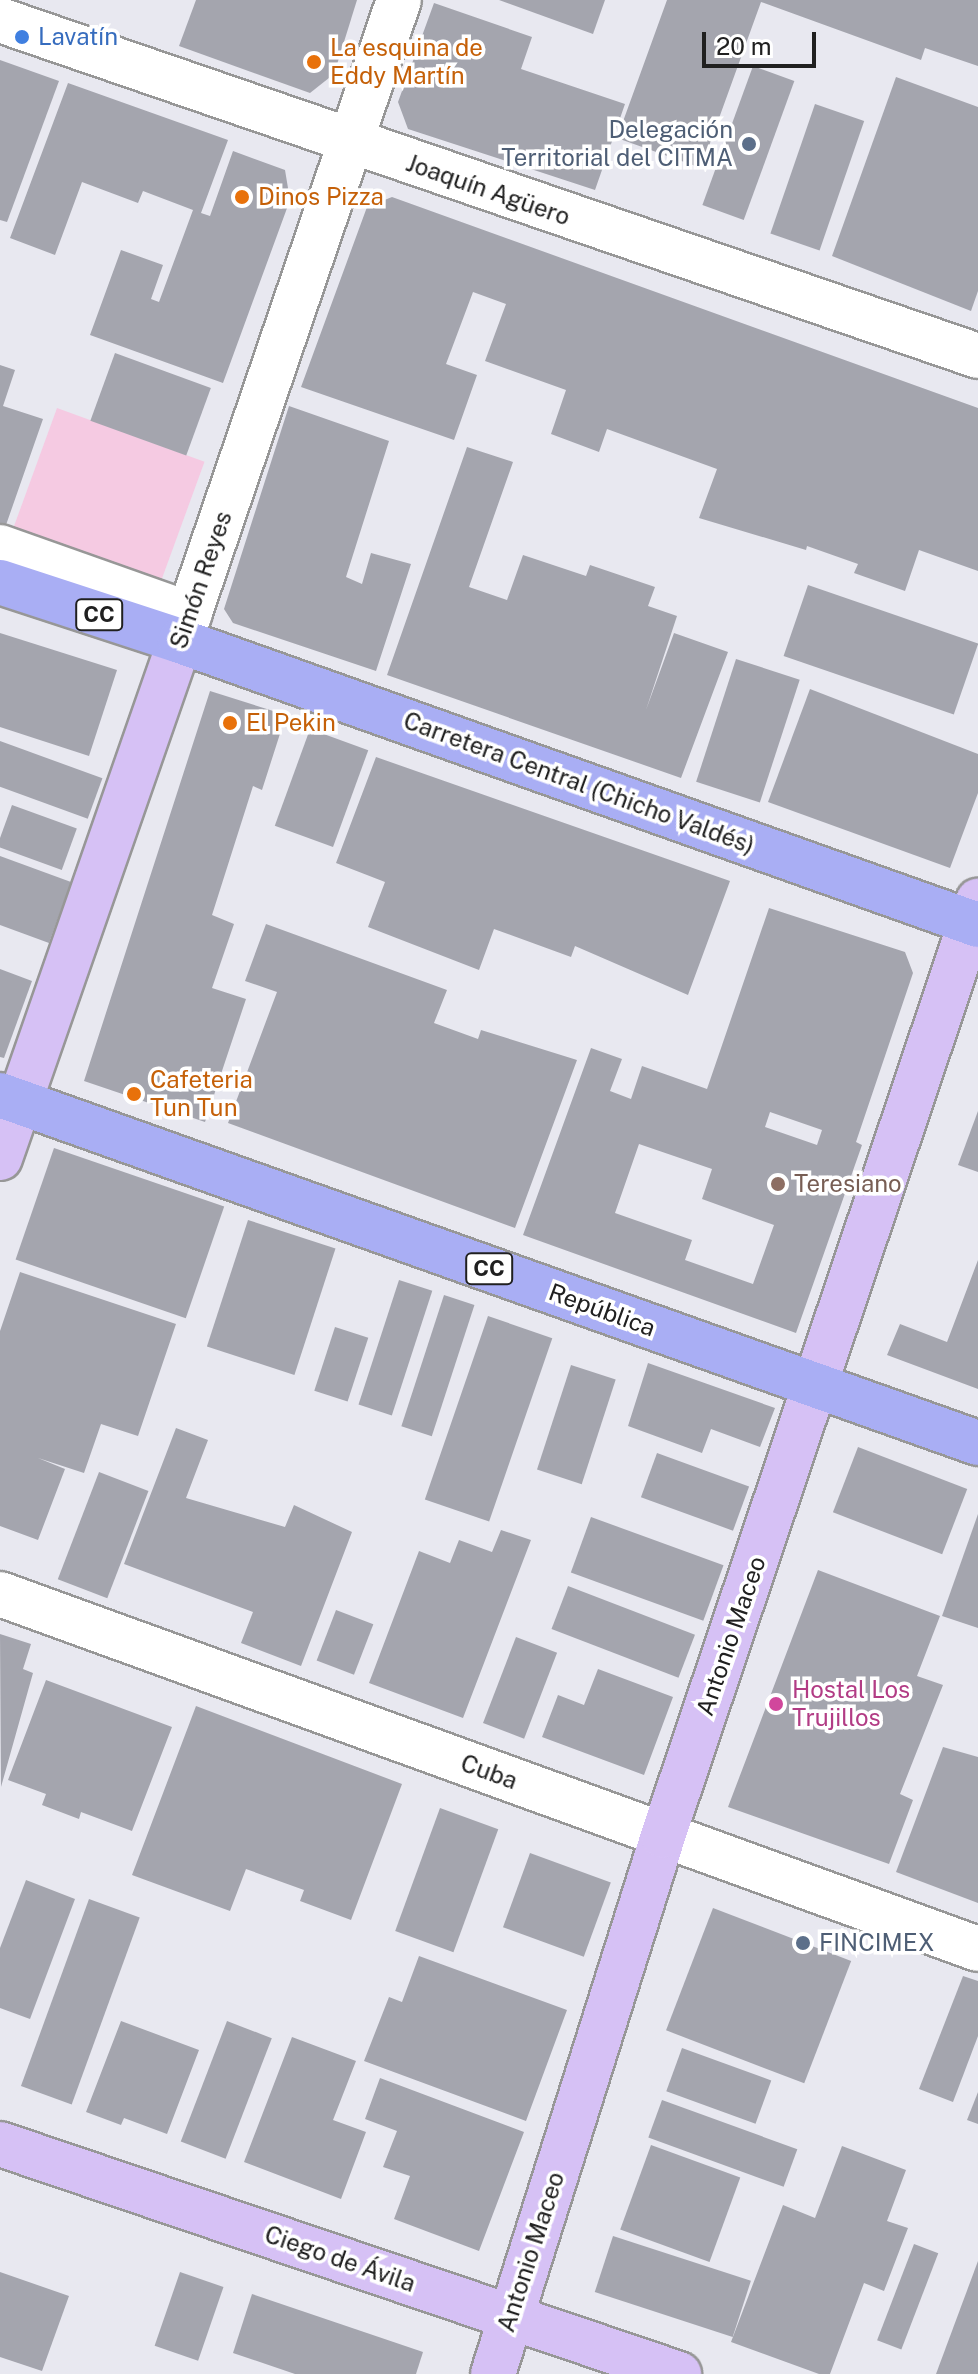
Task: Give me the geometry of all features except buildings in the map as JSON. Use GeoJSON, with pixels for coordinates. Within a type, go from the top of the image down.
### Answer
{"type":"FeatureCollection","features":[{"type":"Feature","properties":{"kind":"main road","name":"CC"},"geometry":{"type":"LineString","coordinates":[[9,585],[185,627]]}},
{"type":"Feature","properties":{"kind":"main road","name":"Carretera Central (Chicho Valdés)"},"geometry":{"type":"LineString","coordinates":[[185,627],[976,916]]}},
{"type":"Feature","properties":{"kind":"main road","name":"Simón Reyes"},"geometry":{"type":"LineString","coordinates":[[0,1158],[10,1098],[185,627]]}},
{"type":"Feature","properties":{"kind":"main road","name":"Antonio Maceo"},"geometry":{"type":"LineString","coordinates":[[493,2374],[663,1836],[976,916]]}},
{"type":"Feature","properties":{"kind":"main road","name":"República"},"geometry":{"type":"LineString","coordinates":[[10,1098],[978,1443]]}},
{"type":"Feature","properties":{"kind":"main road","name":"Ciego de Ávila"},"geometry":{"type":"LineString","coordinates":[[0,2144],[679,2374]]}},
{"type":"Feature","properties":{"kind":"street","name":"Simón Reyes"},"geometry":{"type":"LineString","coordinates":[[185,627],[399,0]]}},
{"type":"Feature","properties":{"kind":"street","name":"Joaquín Agüero"},"geometry":{"type":"LineString","coordinates":[[0,20],[350,144],[978,356]]}},
{"type":"Feature","properties":{"kind":"street"},"geometry":{"type":"LineString","coordinates":[[0,547],[185,627]]}},
{"type":"Feature","properties":{"kind":"street","name":"Cuba"},"geometry":{"type":"LineString","coordinates":[[0,1594],[978,1949]]}},
{"type":"Feature","properties":{"kind":"shaded area"},"geometry":{"type":"Polygon","coordinates":[[[57,408],[205,462],[157,592],[9,539],[57,408]]]}},
{"type":"Feature","properties":{"kind":"place","name":"Lavatín"},"geometry":{"type":"Point","coordinates":[22,37]}},
{"type":"Feature","properties":{"kind":"place","name":"La esquina de Eddy Martín"},"geometry":{"type":"Point","coordinates":[314,62]}},
{"type":"Feature","properties":{"kind":"place","name":"Delegación Territorial del CITMA"},"geometry":{"type":"Point","coordinates":[749,144]}},
{"type":"Feature","properties":{"kind":"place","name":"Dinos Pizza"},"geometry":{"type":"Point","coordinates":[242,197]}},
{"type":"Feature","properties":{"kind":"place","name":"El Pekin"},"geometry":{"type":"Point","coordinates":[230,723]}},
{"type":"Feature","properties":{"kind":"place","name":"Cafeteria Tun Tun"},"geometry":{"type":"Point","coordinates":[134,1094]}},
{"type":"Feature","properties":{"kind":"place","name":"Teresiano"},"geometry":{"type":"Point","coordinates":[778,1184]}},
{"type":"Feature","properties":{"kind":"place","name":"Hostal Los Trujillos"},"geometry":{"type":"Point","coordinates":[776,1704]}},
{"type":"Feature","properties":{"kind":"place","name":"FINCIMEX"},"geometry":{"type":"Point","coordinates":[803,1943]}}]}
